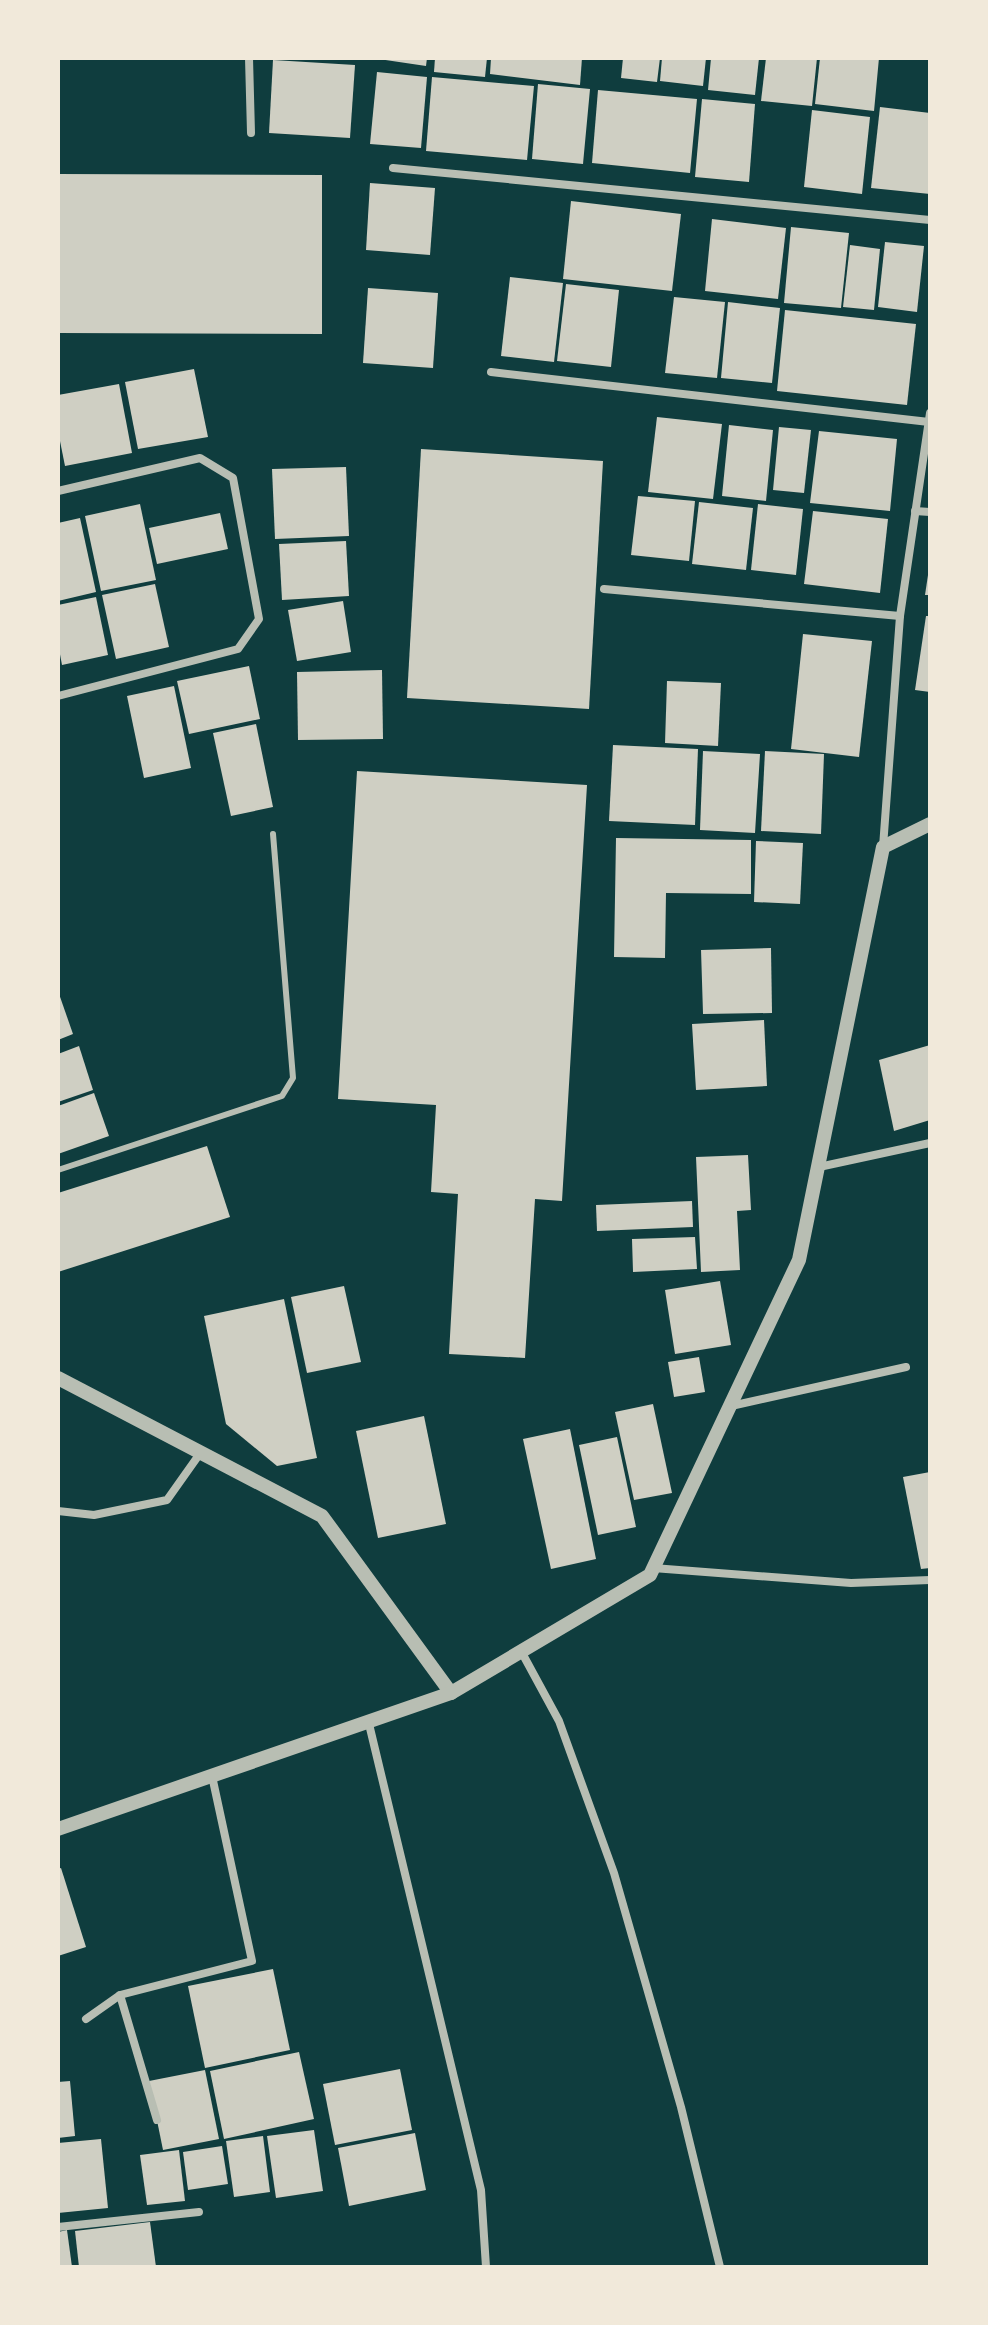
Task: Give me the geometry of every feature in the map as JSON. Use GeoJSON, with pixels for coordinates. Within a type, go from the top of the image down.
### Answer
{"type":"FeatureCollection","features":[{"type":"Feature","properties":{"kind":"street"},"geometry":{"type":"LineString","coordinates":[[249,58],[251,133]]}},
{"type":"Feature","properties":{"kind":"street"},"geometry":{"type":"LineString","coordinates":[[393,168],[930,220]]}},
{"type":"Feature","properties":{"kind":"street"},"geometry":{"type":"LineString","coordinates":[[58,1829],[369,1724],[451,1693],[650,1575],[799,1260],[883,847],[900,616],[929,418],[491,372]]}},
{"type":"Feature","properties":{"kind":"street"},"geometry":{"type":"LineString","coordinates":[[58,491],[200,458],[233,478],[259,619],[238,649],[58,696]]}},
{"type":"Feature","properties":{"kind":"street"},"geometry":{"type":"LineString","coordinates":[[915,511],[930,512]]}},
{"type":"Feature","properties":{"kind":"street"},"geometry":{"type":"LineString","coordinates":[[604,589],[900,616]]}},
{"type":"Feature","properties":{"kind":"street"},"geometry":{"type":"LineString","coordinates":[[883,847],[930,824]]}},
{"type":"Feature","properties":{"kind":"street"},"geometry":{"type":"LineString","coordinates":[[819,1167],[930,1143]]}},
{"type":"Feature","properties":{"kind":"street"},"geometry":{"type":"LineString","coordinates":[[730,1406],[906,1367]]}},
{"type":"Feature","properties":{"kind":"street"},"geometry":{"type":"LineString","coordinates":[[58,1378],[322,1516],[451,1693]]}},
{"type":"Feature","properties":{"kind":"street"},"geometry":{"type":"LineString","coordinates":[[58,1511],[94,1515],[167,1500],[201,1452]]}},
{"type":"Feature","properties":{"kind":"street"},"geometry":{"type":"LineString","coordinates":[[653,1568],[851,1583],[930,1580]]}},
{"type":"Feature","properties":{"kind":"street"},"geometry":{"type":"LineString","coordinates":[[521,1651],[559,1721],[614,1873],[681,2107],[720,2267]]}},
{"type":"Feature","properties":{"kind":"street"},"geometry":{"type":"LineString","coordinates":[[369,1724],[481,2190],[486,2267]]}},
{"type":"Feature","properties":{"kind":"street"},"geometry":{"type":"LineString","coordinates":[[86,2019],[120,1995],[252,1961],[212,1776]]}},
{"type":"Feature","properties":{"kind":"street"},"geometry":{"type":"LineString","coordinates":[[120,1995],[157,2120]]}},
{"type":"Feature","properties":{"kind":"street"},"geometry":{"type":"LineString","coordinates":[[58,2227],[199,2212]]}},
{"type":"Feature","properties":{"kind":"lane"},"geometry":{"type":"LineString","coordinates":[[58,1170],[282,1096],[293,1078],[273,834]]}},
{"type":"Feature","properties":{"kind":"building"},"geometry":{"type":"Polygon","coordinates":[[[372,58],[427,58],[426,66],[372,58]]]}},
{"type":"Feature","properties":{"kind":"building"},"geometry":{"type":"Polygon","coordinates":[[[435,58],[487,58],[485,77],[434,72],[435,58]]]}},
{"type":"Feature","properties":{"kind":"building"},"geometry":{"type":"Polygon","coordinates":[[[491,58],[582,58],[580,85],[490,74],[491,58]]]}},
{"type":"Feature","properties":{"kind":"building"},"geometry":{"type":"Polygon","coordinates":[[[623,58],[660,58],[657,82],[621,78],[623,58]]]}},
{"type":"Feature","properties":{"kind":"building"},"geometry":{"type":"Polygon","coordinates":[[[662,58],[706,58],[703,86],[660,81],[662,58]]]}},
{"type":"Feature","properties":{"kind":"building"},"geometry":{"type":"Polygon","coordinates":[[[711,58],[759,58],[755,95],[708,90],[711,58]]]}},
{"type":"Feature","properties":{"kind":"building"},"geometry":{"type":"Polygon","coordinates":[[[766,58],[817,58],[812,106],[761,101],[766,58]]]}},
{"type":"Feature","properties":{"kind":"building"},"geometry":{"type":"Polygon","coordinates":[[[820,58],[879,58],[874,111],[815,104],[820,58]]]}},
{"type":"Feature","properties":{"kind":"building"},"geometry":{"type":"Polygon","coordinates":[[[273,60],[355,65],[350,138],[269,133],[273,60]]]}},
{"type":"Feature","properties":{"kind":"building"},"geometry":{"type":"Polygon","coordinates":[[[377,72],[427,77],[421,148],[370,144],[377,72]]]}},
{"type":"Feature","properties":{"kind":"building"},"geometry":{"type":"Polygon","coordinates":[[[432,77],[534,86],[527,160],[426,151],[432,77]]]}},
{"type":"Feature","properties":{"kind":"building"},"geometry":{"type":"Polygon","coordinates":[[[538,84],[590,89],[583,164],[532,159],[538,84]]]}},
{"type":"Feature","properties":{"kind":"building"},"geometry":{"type":"Polygon","coordinates":[[[598,90],[697,99],[690,173],[592,163],[598,90]]]}},
{"type":"Feature","properties":{"kind":"building"},"geometry":{"type":"Polygon","coordinates":[[[702,99],[755,104],[749,182],[695,177],[702,99]]]}},
{"type":"Feature","properties":{"kind":"building"},"geometry":{"type":"Polygon","coordinates":[[[880,107],[930,113],[930,194],[871,188],[880,107]]]}},
{"type":"Feature","properties":{"kind":"building"},"geometry":{"type":"Polygon","coordinates":[[[812,110],[870,117],[862,194],[804,187],[812,110]]]}},
{"type":"Feature","properties":{"kind":"building"},"geometry":{"type":"Polygon","coordinates":[[[58,174],[322,175],[322,334],[58,333],[58,174]]]}},
{"type":"Feature","properties":{"kind":"building"},"geometry":{"type":"Polygon","coordinates":[[[370,183],[435,188],[430,255],[366,250],[370,183]]]}},
{"type":"Feature","properties":{"kind":"building"},"geometry":{"type":"Polygon","coordinates":[[[571,201],[681,214],[672,291],[563,279],[571,201]]]}},
{"type":"Feature","properties":{"kind":"building"},"geometry":{"type":"Polygon","coordinates":[[[712,219],[786,228],[778,299],[705,291],[712,219]]]}},
{"type":"Feature","properties":{"kind":"building"},"geometry":{"type":"Polygon","coordinates":[[[791,227],[849,233],[841,308],[784,303],[791,227]]]}},
{"type":"Feature","properties":{"kind":"building"},"geometry":{"type":"Polygon","coordinates":[[[885,242],[924,246],[917,312],[878,307],[885,242]]]}},
{"type":"Feature","properties":{"kind":"building"},"geometry":{"type":"Polygon","coordinates":[[[850,245],[880,249],[874,310],[843,307],[850,245]]]}},
{"type":"Feature","properties":{"kind":"building"},"geometry":{"type":"Polygon","coordinates":[[[510,277],[563,283],[554,362],[501,356],[510,277]]]}},
{"type":"Feature","properties":{"kind":"building"},"geometry":{"type":"Polygon","coordinates":[[[566,284],[619,290],[611,367],[557,361],[566,284]]]}},
{"type":"Feature","properties":{"kind":"building"},"geometry":{"type":"Polygon","coordinates":[[[368,288],[438,293],[433,368],[363,363],[368,288]]]}},
{"type":"Feature","properties":{"kind":"building"},"geometry":{"type":"Polygon","coordinates":[[[674,297],[725,302],[717,378],[665,373],[674,297]]]}},
{"type":"Feature","properties":{"kind":"building"},"geometry":{"type":"Polygon","coordinates":[[[728,302],[780,308],[772,383],[721,378],[728,302]]]}},
{"type":"Feature","properties":{"kind":"building"},"geometry":{"type":"Polygon","coordinates":[[[785,310],[916,324],[907,405],[777,391],[785,310]]]}},
{"type":"Feature","properties":{"kind":"building"},"geometry":{"type":"Polygon","coordinates":[[[194,369],[208,437],[138,449],[125,382],[194,369]]]}},
{"type":"Feature","properties":{"kind":"building"},"geometry":{"type":"Polygon","coordinates":[[[119,384],[132,453],[65,466],[58,431],[58,395],[119,384]]]}},
{"type":"Feature","properties":{"kind":"building"},"geometry":{"type":"Polygon","coordinates":[[[657,417],[722,424],[713,499],[648,492],[657,417]]]}},
{"type":"Feature","properties":{"kind":"building"},"geometry":{"type":"Polygon","coordinates":[[[729,425],[773,430],[766,501],[722,496],[729,425]]]}},
{"type":"Feature","properties":{"kind":"building"},"geometry":{"type":"Polygon","coordinates":[[[779,427],[811,430],[804,493],[773,490],[779,427]]]}},
{"type":"Feature","properties":{"kind":"building"},"geometry":{"type":"Polygon","coordinates":[[[819,431],[897,439],[890,511],[810,503],[819,431]]]}},
{"type":"Feature","properties":{"kind":"building"},"geometry":{"type":"Polygon","coordinates":[[[421,449],[603,461],[589,709],[407,698],[421,449]]]}},
{"type":"Feature","properties":{"kind":"building"},"geometry":{"type":"Polygon","coordinates":[[[346,467],[349,536],[275,539],[272,469],[346,467]]]}},
{"type":"Feature","properties":{"kind":"building"},"geometry":{"type":"Polygon","coordinates":[[[638,496],[695,501],[689,561],[631,555],[638,496]]]}},
{"type":"Feature","properties":{"kind":"building"},"geometry":{"type":"Polygon","coordinates":[[[699,502],[753,508],[746,570],[692,564],[699,502]]]}},
{"type":"Feature","properties":{"kind":"building"},"geometry":{"type":"Polygon","coordinates":[[[140,504],[156,580],[101,591],[85,516],[140,504]]]}},
{"type":"Feature","properties":{"kind":"building"},"geometry":{"type":"Polygon","coordinates":[[[758,504],[803,509],[796,575],[751,570],[758,504]]]}},
{"type":"Feature","properties":{"kind":"building"},"geometry":{"type":"Polygon","coordinates":[[[813,511],[888,519],[880,593],[804,584],[813,511]]]}},
{"type":"Feature","properties":{"kind":"building"},"geometry":{"type":"Polygon","coordinates":[[[220,513],[228,549],[157,564],[149,528],[220,513]]]}},
{"type":"Feature","properties":{"kind":"building"},"geometry":{"type":"Polygon","coordinates":[[[80,518],[96,592],[58,601],[58,523],[80,518]]]}},
{"type":"Feature","properties":{"kind":"building"},"geometry":{"type":"Polygon","coordinates":[[[346,541],[349,596],[282,600],[279,544],[346,541]]]}},
{"type":"Feature","properties":{"kind":"building"},"geometry":{"type":"Polygon","coordinates":[[[928,575],[930,595],[925,595],[928,575]]]}},
{"type":"Feature","properties":{"kind":"building"},"geometry":{"type":"Polygon","coordinates":[[[155,584],[169,647],[116,659],[102,595],[155,584]]]}},
{"type":"Feature","properties":{"kind":"building"},"geometry":{"type":"Polygon","coordinates":[[[96,597],[108,655],[62,665],[58,644],[58,605],[96,597]]]}},
{"type":"Feature","properties":{"kind":"building"},"geometry":{"type":"Polygon","coordinates":[[[343,601],[351,652],[297,661],[288,610],[343,601]]]}},
{"type":"Feature","properties":{"kind":"building"},"geometry":{"type":"Polygon","coordinates":[[[926,616],[930,616],[930,692],[915,690],[926,616]]]}},
{"type":"Feature","properties":{"kind":"building"},"geometry":{"type":"Polygon","coordinates":[[[803,634],[872,641],[859,757],[791,749],[803,634]]]}},
{"type":"Feature","properties":{"kind":"building"},"geometry":{"type":"Polygon","coordinates":[[[249,666],[260,719],[189,734],[177,681],[249,666]]]}},
{"type":"Feature","properties":{"kind":"building"},"geometry":{"type":"Polygon","coordinates":[[[382,670],[383,739],[298,740],[297,672],[382,670]]]}},
{"type":"Feature","properties":{"kind":"building"},"geometry":{"type":"Polygon","coordinates":[[[667,681],[721,683],[718,746],[665,743],[667,681]]]}},
{"type":"Feature","properties":{"kind":"building"},"geometry":{"type":"Polygon","coordinates":[[[174,686],[191,768],[144,778],[127,696],[174,686]]]}},
{"type":"Feature","properties":{"kind":"building"},"geometry":{"type":"Polygon","coordinates":[[[256,724],[273,807],[231,816],[213,733],[256,724]]]}},
{"type":"Feature","properties":{"kind":"building"},"geometry":{"type":"Polygon","coordinates":[[[613,745],[698,749],[695,825],[609,821],[613,745]]]}},
{"type":"Feature","properties":{"kind":"building"},"geometry":{"type":"Polygon","coordinates":[[[703,751],[760,754],[755,833],[700,830],[703,751]]]}},
{"type":"Feature","properties":{"kind":"building"},"geometry":{"type":"Polygon","coordinates":[[[765,751],[824,754],[821,834],[761,831],[765,751]]]}},
{"type":"Feature","properties":{"kind":"building"},"geometry":{"type":"Polygon","coordinates":[[[357,771],[587,785],[562,1201],[535,1199],[525,1358],[449,1354],[458,1194],[431,1192],[436,1105],[338,1099],[357,771]]]}},
{"type":"Feature","properties":{"kind":"building"},"geometry":{"type":"Polygon","coordinates":[[[616,838],[751,840],[751,894],[666,893],[665,958],[614,957],[616,838]]]}},
{"type":"Feature","properties":{"kind":"building"},"geometry":{"type":"Polygon","coordinates":[[[756,841],[803,843],[800,904],[754,902],[756,841]]]}},
{"type":"Feature","properties":{"kind":"building"},"geometry":{"type":"Polygon","coordinates":[[[771,948],[772,1013],[703,1014],[701,950],[771,948]]]}},
{"type":"Feature","properties":{"kind":"building"},"geometry":{"type":"Polygon","coordinates":[[[58,991],[73,1034],[58,1040],[58,991]]]}},
{"type":"Feature","properties":{"kind":"building"},"geometry":{"type":"Polygon","coordinates":[[[764,1020],[767,1086],[696,1090],[692,1024],[764,1020]]]}},
{"type":"Feature","properties":{"kind":"building"},"geometry":{"type":"Polygon","coordinates":[[[930,1045],[930,1120],[894,1131],[879,1060],[930,1045]]]}},
{"type":"Feature","properties":{"kind":"building"},"geometry":{"type":"Polygon","coordinates":[[[79,1046],[93,1090],[58,1102],[58,1054],[79,1046]]]}},
{"type":"Feature","properties":{"kind":"building"},"geometry":{"type":"Polygon","coordinates":[[[94,1093],[109,1136],[58,1154],[58,1106],[94,1093]]]}},
{"type":"Feature","properties":{"kind":"building"},"geometry":{"type":"Polygon","coordinates":[[[207,1146],[230,1217],[58,1272],[58,1193],[207,1146]]]}},
{"type":"Feature","properties":{"kind":"building"},"geometry":{"type":"Polygon","coordinates":[[[748,1155],[751,1210],[737,1211],[740,1270],[701,1272],[696,1157],[748,1155]]]}},
{"type":"Feature","properties":{"kind":"building"},"geometry":{"type":"Polygon","coordinates":[[[692,1201],[693,1227],[597,1231],[596,1205],[692,1201]]]}},
{"type":"Feature","properties":{"kind":"building"},"geometry":{"type":"Polygon","coordinates":[[[695,1237],[697,1269],[633,1272],[632,1239],[695,1237]]]}},
{"type":"Feature","properties":{"kind":"building"},"geometry":{"type":"Polygon","coordinates":[[[720,1281],[731,1345],[675,1354],[665,1290],[720,1281]]]}},
{"type":"Feature","properties":{"kind":"building"},"geometry":{"type":"Polygon","coordinates":[[[344,1286],[361,1362],[307,1373],[291,1297],[344,1286]]]}},
{"type":"Feature","properties":{"kind":"building"},"geometry":{"type":"Polygon","coordinates":[[[284,1299],[317,1458],[277,1466],[226,1424],[204,1316],[284,1299]]]}},
{"type":"Feature","properties":{"kind":"building"},"geometry":{"type":"Polygon","coordinates":[[[699,1357],[705,1392],[674,1397],[668,1362],[699,1357]]]}},
{"type":"Feature","properties":{"kind":"building"},"geometry":{"type":"Polygon","coordinates":[[[653,1404],[672,1493],[634,1500],[615,1412],[653,1404]]]}},
{"type":"Feature","properties":{"kind":"building"},"geometry":{"type":"Polygon","coordinates":[[[424,1416],[446,1524],[378,1538],[356,1431],[424,1416]]]}},
{"type":"Feature","properties":{"kind":"building"},"geometry":{"type":"Polygon","coordinates":[[[570,1429],[596,1559],[551,1569],[523,1439],[570,1429]]]}},
{"type":"Feature","properties":{"kind":"building"},"geometry":{"type":"Polygon","coordinates":[[[617,1437],[636,1527],[598,1535],[579,1445],[617,1437]]]}},
{"type":"Feature","properties":{"kind":"building"},"geometry":{"type":"Polygon","coordinates":[[[930,1472],[930,1568],[921,1569],[903,1477],[930,1472]]]}},
{"type":"Feature","properties":{"kind":"building"},"geometry":{"type":"Polygon","coordinates":[[[61,1868],[86,1947],[58,1956],[58,1869],[61,1868]]]}},
{"type":"Feature","properties":{"kind":"building"},"geometry":{"type":"Polygon","coordinates":[[[273,1969],[290,2050],[205,2068],[188,1986],[273,1969]]]}},
{"type":"Feature","properties":{"kind":"building"},"geometry":{"type":"Polygon","coordinates":[[[299,2052],[314,2119],[224,2139],[210,2071],[299,2052]]]}},
{"type":"Feature","properties":{"kind":"building"},"geometry":{"type":"Polygon","coordinates":[[[400,2069],[412,2130],[335,2145],[323,2084],[400,2069]]]}},
{"type":"Feature","properties":{"kind":"building"},"geometry":{"type":"Polygon","coordinates":[[[205,2070],[219,2139],[163,2150],[149,2081],[205,2070]]]}},
{"type":"Feature","properties":{"kind":"building"},"geometry":{"type":"Polygon","coordinates":[[[70,2081],[75,2136],[58,2138],[58,2082],[70,2081]]]}},
{"type":"Feature","properties":{"kind":"building"},"geometry":{"type":"Polygon","coordinates":[[[314,2130],[323,2191],[276,2198],[267,2136],[314,2130]]]}},
{"type":"Feature","properties":{"kind":"building"},"geometry":{"type":"Polygon","coordinates":[[[415,2133],[426,2190],[349,2206],[338,2148],[415,2133]]]}},
{"type":"Feature","properties":{"kind":"building"},"geometry":{"type":"Polygon","coordinates":[[[263,2136],[270,2192],[234,2197],[226,2141],[263,2136]]]}},
{"type":"Feature","properties":{"kind":"building"},"geometry":{"type":"Polygon","coordinates":[[[101,2139],[108,2208],[58,2213],[58,2143],[101,2139]]]}},
{"type":"Feature","properties":{"kind":"building"},"geometry":{"type":"Polygon","coordinates":[[[222,2146],[228,2184],[188,2190],[183,2152],[222,2146]]]}},
{"type":"Feature","properties":{"kind":"building"},"geometry":{"type":"Polygon","coordinates":[[[179,2150],[185,2201],[147,2205],[140,2155],[179,2150]]]}},
{"type":"Feature","properties":{"kind":"building"},"geometry":{"type":"Polygon","coordinates":[[[150,2222],[156,2267],[79,2267],[75,2231],[150,2222]]]}},
{"type":"Feature","properties":{"kind":"building"},"geometry":{"type":"Polygon","coordinates":[[[67,2230],[72,2267],[58,2267],[58,2232],[67,2230]]]}}]}
